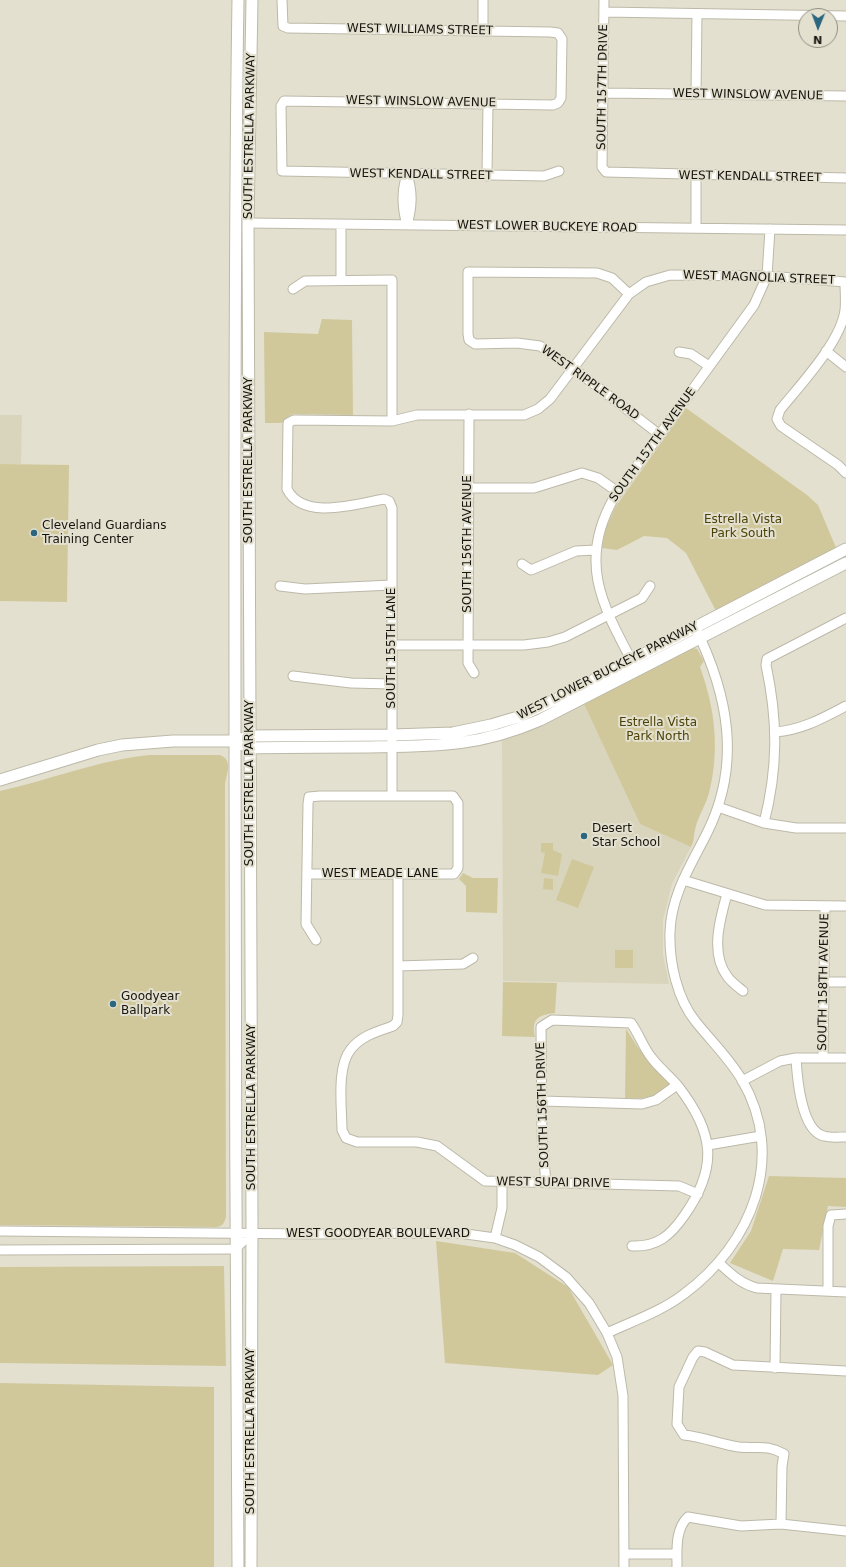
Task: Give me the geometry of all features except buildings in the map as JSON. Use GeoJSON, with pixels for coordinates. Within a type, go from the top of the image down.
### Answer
{"type":"FeatureCollection","features":[{"type":"Feature","properties":{"kind":"main road","name":"SOUTH ESTRELLA PARKWAY"},"geometry":{"type":"LineString","coordinates":[[238,0],[234,223],[235,1233],[238,1567]]}},
{"type":"Feature","properties":{"kind":"main road","name":"SOUTH ESTRELLA PARKWAY"},"geometry":{"type":"LineString","coordinates":[[251,1567],[252,1233],[248,223],[252,0]]}},
{"type":"Feature","properties":{"kind":"main road"},"geometry":{"type":"LineString","coordinates":[[234,223],[248,223]]}},
{"type":"Feature","properties":{"kind":"main road","name":"WEST LOWER BUCKEYE PARKWAY"},"geometry":{"type":"LineString","coordinates":[[0,780],[98,750],[122,745],[173,741],[235,741],[250,736],[453,733],[491,725],[518,717],[846,549]]}},
{"type":"Feature","properties":{"kind":"main road","name":"WEST LOWER BUCKEYE PARKWAY"},"geometry":{"type":"LineString","coordinates":[[235,741],[250,748],[392,747],[445,746],[495,737],[540,720],[701,639],[846,563]]}},
{"type":"Feature","properties":{"kind":"street","name":"WEST WILLIAMS STREET"},"geometry":{"type":"LineString","coordinates":[[282,0],[283,26],[288,28],[558,33],[562,39],[560,98],[558,103]]}},
{"type":"Feature","properties":{"kind":"street"},"geometry":{"type":"LineString","coordinates":[[483,0],[483,31]]}},
{"type":"Feature","properties":{"kind":"street","name":"SOUTH 157TH DRIVE"},"geometry":{"type":"LineString","coordinates":[[604,0],[602,167],[606,172]]}},
{"type":"Feature","properties":{"kind":"street"},"geometry":{"type":"LineString","coordinates":[[604,12],[846,16]]}},
{"type":"Feature","properties":{"kind":"street"},"geometry":{"type":"LineString","coordinates":[[696,94],[697,14]]}},
{"type":"Feature","properties":{"kind":"street","name":"WEST WINSLOW AVENUE"},"geometry":{"type":"LineString","coordinates":[[603,93],[846,96]]}},
{"type":"Feature","properties":{"kind":"street","name":"WEST WINSLOW AVENUE"},"geometry":{"type":"LineString","coordinates":[[282,171],[281,106],[284,101],[553,105],[558,103]]}},
{"type":"Feature","properties":{"kind":"street"},"geometry":{"type":"LineString","coordinates":[[487,176],[488,103]]}},
{"type":"Feature","properties":{"kind":"street","name":"WEST KENDALL STREET"},"geometry":{"type":"LineString","coordinates":[[282,171],[487,176],[544,176],[558,171]]}},
{"type":"Feature","properties":{"kind":"street","name":"WEST KENDALL STREET"},"geometry":{"type":"LineString","coordinates":[[606,172],[846,178]]}},
{"type":"Feature","properties":{"kind":"street"},"geometry":{"type":"LineString","coordinates":[[407,175],[411,189],[411,211],[407,225]]}},
{"type":"Feature","properties":{"kind":"street"},"geometry":{"type":"LineString","coordinates":[[696,175],[696,228]]}},
{"type":"Feature","properties":{"kind":"street","name":"WEST LOWER BUCKEYE ROAD"},"geometry":{"type":"LineString","coordinates":[[248,223],[846,230]]}},
{"type":"Feature","properties":{"kind":"street"},"geometry":{"type":"LineString","coordinates":[[341,225],[341,279]]}},
{"type":"Feature","properties":{"kind":"street","name":"SOUTH 157TH AVENUE"},"geometry":{"type":"LineString","coordinates":[[636,671],[609,614],[597,582],[596,550],[603,519],[618,492],[754,305],[767,276],[770,229]]}},
{"type":"Feature","properties":{"kind":"street","name":"WEST RIPPLE ROAD"},"geometry":{"type":"LineString","coordinates":[[629,294],[612,278],[597,273],[468,272],[470,340],[475,344],[517,343],[540,346],[572,368],[660,435]]}},
{"type":"Feature","properties":{"kind":"street","name":"WEST MAGNOLIA STREET"},"geometry":{"type":"LineString","coordinates":[[629,294],[646,282],[670,275],[767,276],[845,282]]}},
{"type":"Feature","properties":{"kind":"street"},"geometry":{"type":"LineString","coordinates":[[293,289],[305,281],[341,279],[392,280],[392,421],[417,415],[524,415],[538,409],[550,399],[629,294]]}},
{"type":"Feature","properties":{"kind":"street"},"geometry":{"type":"LineString","coordinates":[[845,282],[845,310],[838,332],[826,351],[780,410],[777,419],[781,426],[838,465],[846,473]]}},
{"type":"Feature","properties":{"kind":"street"},"geometry":{"type":"LineString","coordinates":[[826,351],[846,367]]}},
{"type":"Feature","properties":{"kind":"street"},"geometry":{"type":"LineString","coordinates":[[679,352],[691,354],[710,366]]}},
{"type":"Feature","properties":{"kind":"street","name":"SOUTH 156TH AVENUE"},"geometry":{"type":"LineString","coordinates":[[469,414],[468,663],[474,673]]}},
{"type":"Feature","properties":{"kind":"street","name":"SOUTH 155TH LANE"},"geometry":{"type":"LineString","coordinates":[[392,421],[294,420],[288,423],[287,489],[290,496],[303,504],[321,508],[384,499],[389,500],[392,508],[392,796]]}},
{"type":"Feature","properties":{"kind":"street"},"geometry":{"type":"LineString","coordinates":[[469,488],[534,488],[582,473],[598,478],[618,492]]}},
{"type":"Feature","properties":{"kind":"street"},"geometry":{"type":"LineString","coordinates":[[522,564],[531,570],[576,551],[596,550]]}},
{"type":"Feature","properties":{"kind":"street"},"geometry":{"type":"LineString","coordinates":[[280,586],[320,589],[351,586],[392,585]]}},
{"type":"Feature","properties":{"kind":"street"},"geometry":{"type":"LineString","coordinates":[[392,645],[534,644],[548,642],[565,636],[642,598],[650,586]]}},
{"type":"Feature","properties":{"kind":"street"},"geometry":{"type":"LineString","coordinates":[[764,823],[774,773],[775,732],[772,698],[766,665],[767,659],[846,618]]}},
{"type":"Feature","properties":{"kind":"street"},"geometry":{"type":"LineString","coordinates":[[607,1333],[683,1296],[719,1263],[733,1245],[749,1218],[759,1186],[763,1162],[761,1136],[752,1103],[742,1081],[723,1052],[694,1021],[677,983],[672,960],[670,930],[673,908],[683,880],[708,832],[718,808],[726,769],[727,722],[720,686],[695,627]]}},
{"type":"Feature","properties":{"kind":"street"},"geometry":{"type":"LineString","coordinates":[[292,676],[351,683],[392,684]]}},
{"type":"Feature","properties":{"kind":"street"},"geometry":{"type":"LineString","coordinates":[[775,732],[788,731],[809,725],[846,706]]}},
{"type":"Feature","properties":{"kind":"street"},"geometry":{"type":"LineString","coordinates":[[316,940],[306,924],[309,798],[320,796],[392,796]]}},
{"type":"Feature","properties":{"kind":"street","name":"WEST MEADE LANE"},"geometry":{"type":"LineString","coordinates":[[307,874],[454,874],[458,868],[458,803],[453,796],[392,796]]}},
{"type":"Feature","properties":{"kind":"street"},"geometry":{"type":"LineString","coordinates":[[718,808],[764,823],[796,828],[846,828]]}},
{"type":"Feature","properties":{"kind":"street"},"geometry":{"type":"LineString","coordinates":[[398,874],[398,966],[463,964],[473,958]]}},
{"type":"Feature","properties":{"kind":"street"},"geometry":{"type":"LineString","coordinates":[[683,880],[765,905],[846,906]]}},
{"type":"Feature","properties":{"kind":"street"},"geometry":{"type":"LineString","coordinates":[[727,894],[718,922],[720,958],[727,976],[743,991]]}},
{"type":"Feature","properties":{"kind":"street","name":"SOUTH 158TH AVENUE"},"geometry":{"type":"LineString","coordinates":[[822,1058],[825,906]]}},
{"type":"Feature","properties":{"kind":"street","name":"WEST SUPAI DRIVE"},"geometry":{"type":"LineString","coordinates":[[398,966],[397,1022],[394,1026],[364,1037],[350,1049],[342,1075],[342,1130],[346,1138],[357,1142],[417,1142],[437,1146],[485,1181],[679,1186],[698,1194]]}},
{"type":"Feature","properties":{"kind":"street"},"geometry":{"type":"LineString","coordinates":[[824,982],[846,982]]}},
{"type":"Feature","properties":{"kind":"street","name":"SOUTH 156TH DRIVE"},"geometry":{"type":"LineString","coordinates":[[546,1183],[542,1138],[540,1027],[552,1020],[632,1023],[651,1057],[677,1085]]}},
{"type":"Feature","properties":{"kind":"street"},"geometry":{"type":"LineString","coordinates":[[742,1081],[780,1061],[796,1058],[846,1058]]}},
{"type":"Feature","properties":{"kind":"street"},"geometry":{"type":"LineString","coordinates":[[796,1058],[797,1087],[809,1122],[817,1133],[824,1136],[846,1137]]}},
{"type":"Feature","properties":{"kind":"street"},"geometry":{"type":"LineString","coordinates":[[542,1101],[642,1104],[656,1100],[677,1085],[698,1114],[708,1145],[707,1169],[698,1194],[681,1221],[659,1242],[646,1247],[632,1246]]}},
{"type":"Feature","properties":{"kind":"street"},"geometry":{"type":"LineString","coordinates":[[708,1145],[761,1136]]}},
{"type":"Feature","properties":{"kind":"street"},"geometry":{"type":"LineString","coordinates":[[495,1238],[502,1208],[502,1182]]}},
{"type":"Feature","properties":{"kind":"street"},"geometry":{"type":"LineString","coordinates":[[828,1291],[828,1226],[831,1215],[846,1214]]}},
{"type":"Feature","properties":{"kind":"street"},"geometry":{"type":"LineString","coordinates":[[0,1231],[235,1233]]}},
{"type":"Feature","properties":{"kind":"street","name":"WEST GOODYEAR BOULEVARD"},"geometry":{"type":"LineString","coordinates":[[235,1233],[440,1232],[470,1234],[495,1238],[515,1245],[539,1257],[566,1277],[589,1303],[607,1333],[617,1357],[623,1396],[624,1567]]}},
{"type":"Feature","properties":{"kind":"street"},"geometry":{"type":"LineString","coordinates":[[0,1250],[236,1249],[252,1233]]}},
{"type":"Feature","properties":{"kind":"street"},"geometry":{"type":"LineString","coordinates":[[719,1263],[745,1285],[757,1288],[846,1292]]}},
{"type":"Feature","properties":{"kind":"street"},"geometry":{"type":"LineString","coordinates":[[775,1368],[776,1290]]}},
{"type":"Feature","properties":{"kind":"street"},"geometry":{"type":"LineString","coordinates":[[781,1524],[782,1466],[784,1454],[774,1448],[738,1447],[700,1437],[684,1435],[678,1424],[679,1387],[693,1357],[698,1351],[733,1365],[846,1371]]}},
{"type":"Feature","properties":{"kind":"street"},"geometry":{"type":"LineString","coordinates":[[677,1567],[677,1554],[682,1523],[688,1517],[741,1526],[781,1524],[846,1531]]}},
{"type":"Feature","properties":{"kind":"street"},"geometry":{"type":"LineString","coordinates":[[624,1554],[677,1554]]}},
{"type":"Feature","properties":{"kind":"shaded area"},"geometry":{"type":"Polygon","coordinates":[[[0,415],[22,415],[21,464],[0,464],[0,415]]]}},
{"type":"Feature","properties":{"kind":"shaded area","name":"Desert Star School"},"geometry":{"type":"Polygon","coordinates":[[[584,704],[640,824],[691,847],[672,884],[663,920],[663,954],[669,984],[503,981],[502,740],[521,733],[584,704]]]}},
{"type":"Feature","properties":{"kind":"green space"},"geometry":{"type":"Polygon","coordinates":[[[322,319],[352,320],[353,415],[293,414],[286,418],[282,423],[265,423],[264,332],[318,334],[322,319]]]}},
{"type":"Feature","properties":{"kind":"green space","name":"Estrella Vista Park South"},"geometry":{"type":"Polygon","coordinates":[[[686,408],[807,495],[818,505],[837,550],[717,613],[686,553],[667,538],[644,536],[617,550],[602,548],[605,530],[616,506],[686,408]]]}},
{"type":"Feature","properties":{"kind":"green space","name":"Cleveland Guardians Training Center"},"geometry":{"type":"Polygon","coordinates":[[[0,464],[69,465],[67,602],[0,601],[0,464]]]}},
{"type":"Feature","properties":{"kind":"green space","name":"Estrella Vista Park North"},"geometry":{"type":"Polygon","coordinates":[[[693,648],[697,649],[704,661],[700,667],[709,698],[715,745],[709,793],[696,825],[691,847],[640,824],[584,704],[693,648]]]}},
{"type":"Feature","properties":{"kind":"green space","name":"Goodyear Ballpark"},"geometry":{"type":"Polygon","coordinates":[[[150,755],[220,755],[227,760],[228,763],[225,784],[226,1217],[223,1224],[217,1227],[0,1225],[0,791],[112,761],[150,755]]]}},
{"type":"Feature","properties":{"kind":"green space"},"geometry":{"type":"Polygon","coordinates":[[[541,843],[553,843],[553,850],[562,854],[558,876],[541,873],[545,853],[541,852],[541,843]]]}},
{"type":"Feature","properties":{"kind":"green space"},"geometry":{"type":"Polygon","coordinates":[[[572,859],[594,867],[578,908],[556,900],[572,859]]]}},
{"type":"Feature","properties":{"kind":"green space"},"geometry":{"type":"Polygon","coordinates":[[[463,873],[473,878],[498,878],[497,913],[466,912],[466,886],[459,879],[463,873]]]}},
{"type":"Feature","properties":{"kind":"green space"},"geometry":{"type":"Polygon","coordinates":[[[544,878],[553,879],[553,890],[543,889],[544,878]]]}},
{"type":"Feature","properties":{"kind":"green space"},"geometry":{"type":"Polygon","coordinates":[[[615,950],[633,950],[633,968],[615,968],[615,950]]]}},
{"type":"Feature","properties":{"kind":"green space"},"geometry":{"type":"Polygon","coordinates":[[[503,982],[557,983],[555,1013],[544,1015],[537,1019],[534,1026],[535,1037],[502,1036],[503,982]]]}},
{"type":"Feature","properties":{"kind":"green space"},"geometry":{"type":"Polygon","coordinates":[[[626,1029],[639,1049],[672,1086],[649,1097],[625,1098],[626,1029]]]}},
{"type":"Feature","properties":{"kind":"green space"},"geometry":{"type":"Polygon","coordinates":[[[769,1176],[846,1178],[846,1207],[828,1206],[819,1250],[783,1249],[773,1281],[730,1263],[751,1231],[769,1176]]]}},
{"type":"Feature","properties":{"kind":"green space"},"geometry":{"type":"Polygon","coordinates":[[[436,1241],[515,1253],[568,1287],[613,1365],[598,1375],[445,1363],[436,1241]]]}},
{"type":"Feature","properties":{"kind":"green space"},"geometry":{"type":"Polygon","coordinates":[[[224,1266],[226,1366],[0,1363],[0,1267],[224,1266]]]}},
{"type":"Feature","properties":{"kind":"green space"},"geometry":{"type":"Polygon","coordinates":[[[0,1383],[214,1387],[214,1567],[0,1567],[0,1383]]]}},
{"type":"Feature","properties":{"kind":"place","name":"Cleveland Guardians Training Center"},"geometry":{"type":"Point","coordinates":[34,533]}},
{"type":"Feature","properties":{"kind":"place","name":"Desert Star School"},"geometry":{"type":"Point","coordinates":[584,836]}},
{"type":"Feature","properties":{"kind":"place","name":"Goodyear Ballpark"},"geometry":{"type":"Point","coordinates":[113,1004]}}]}
